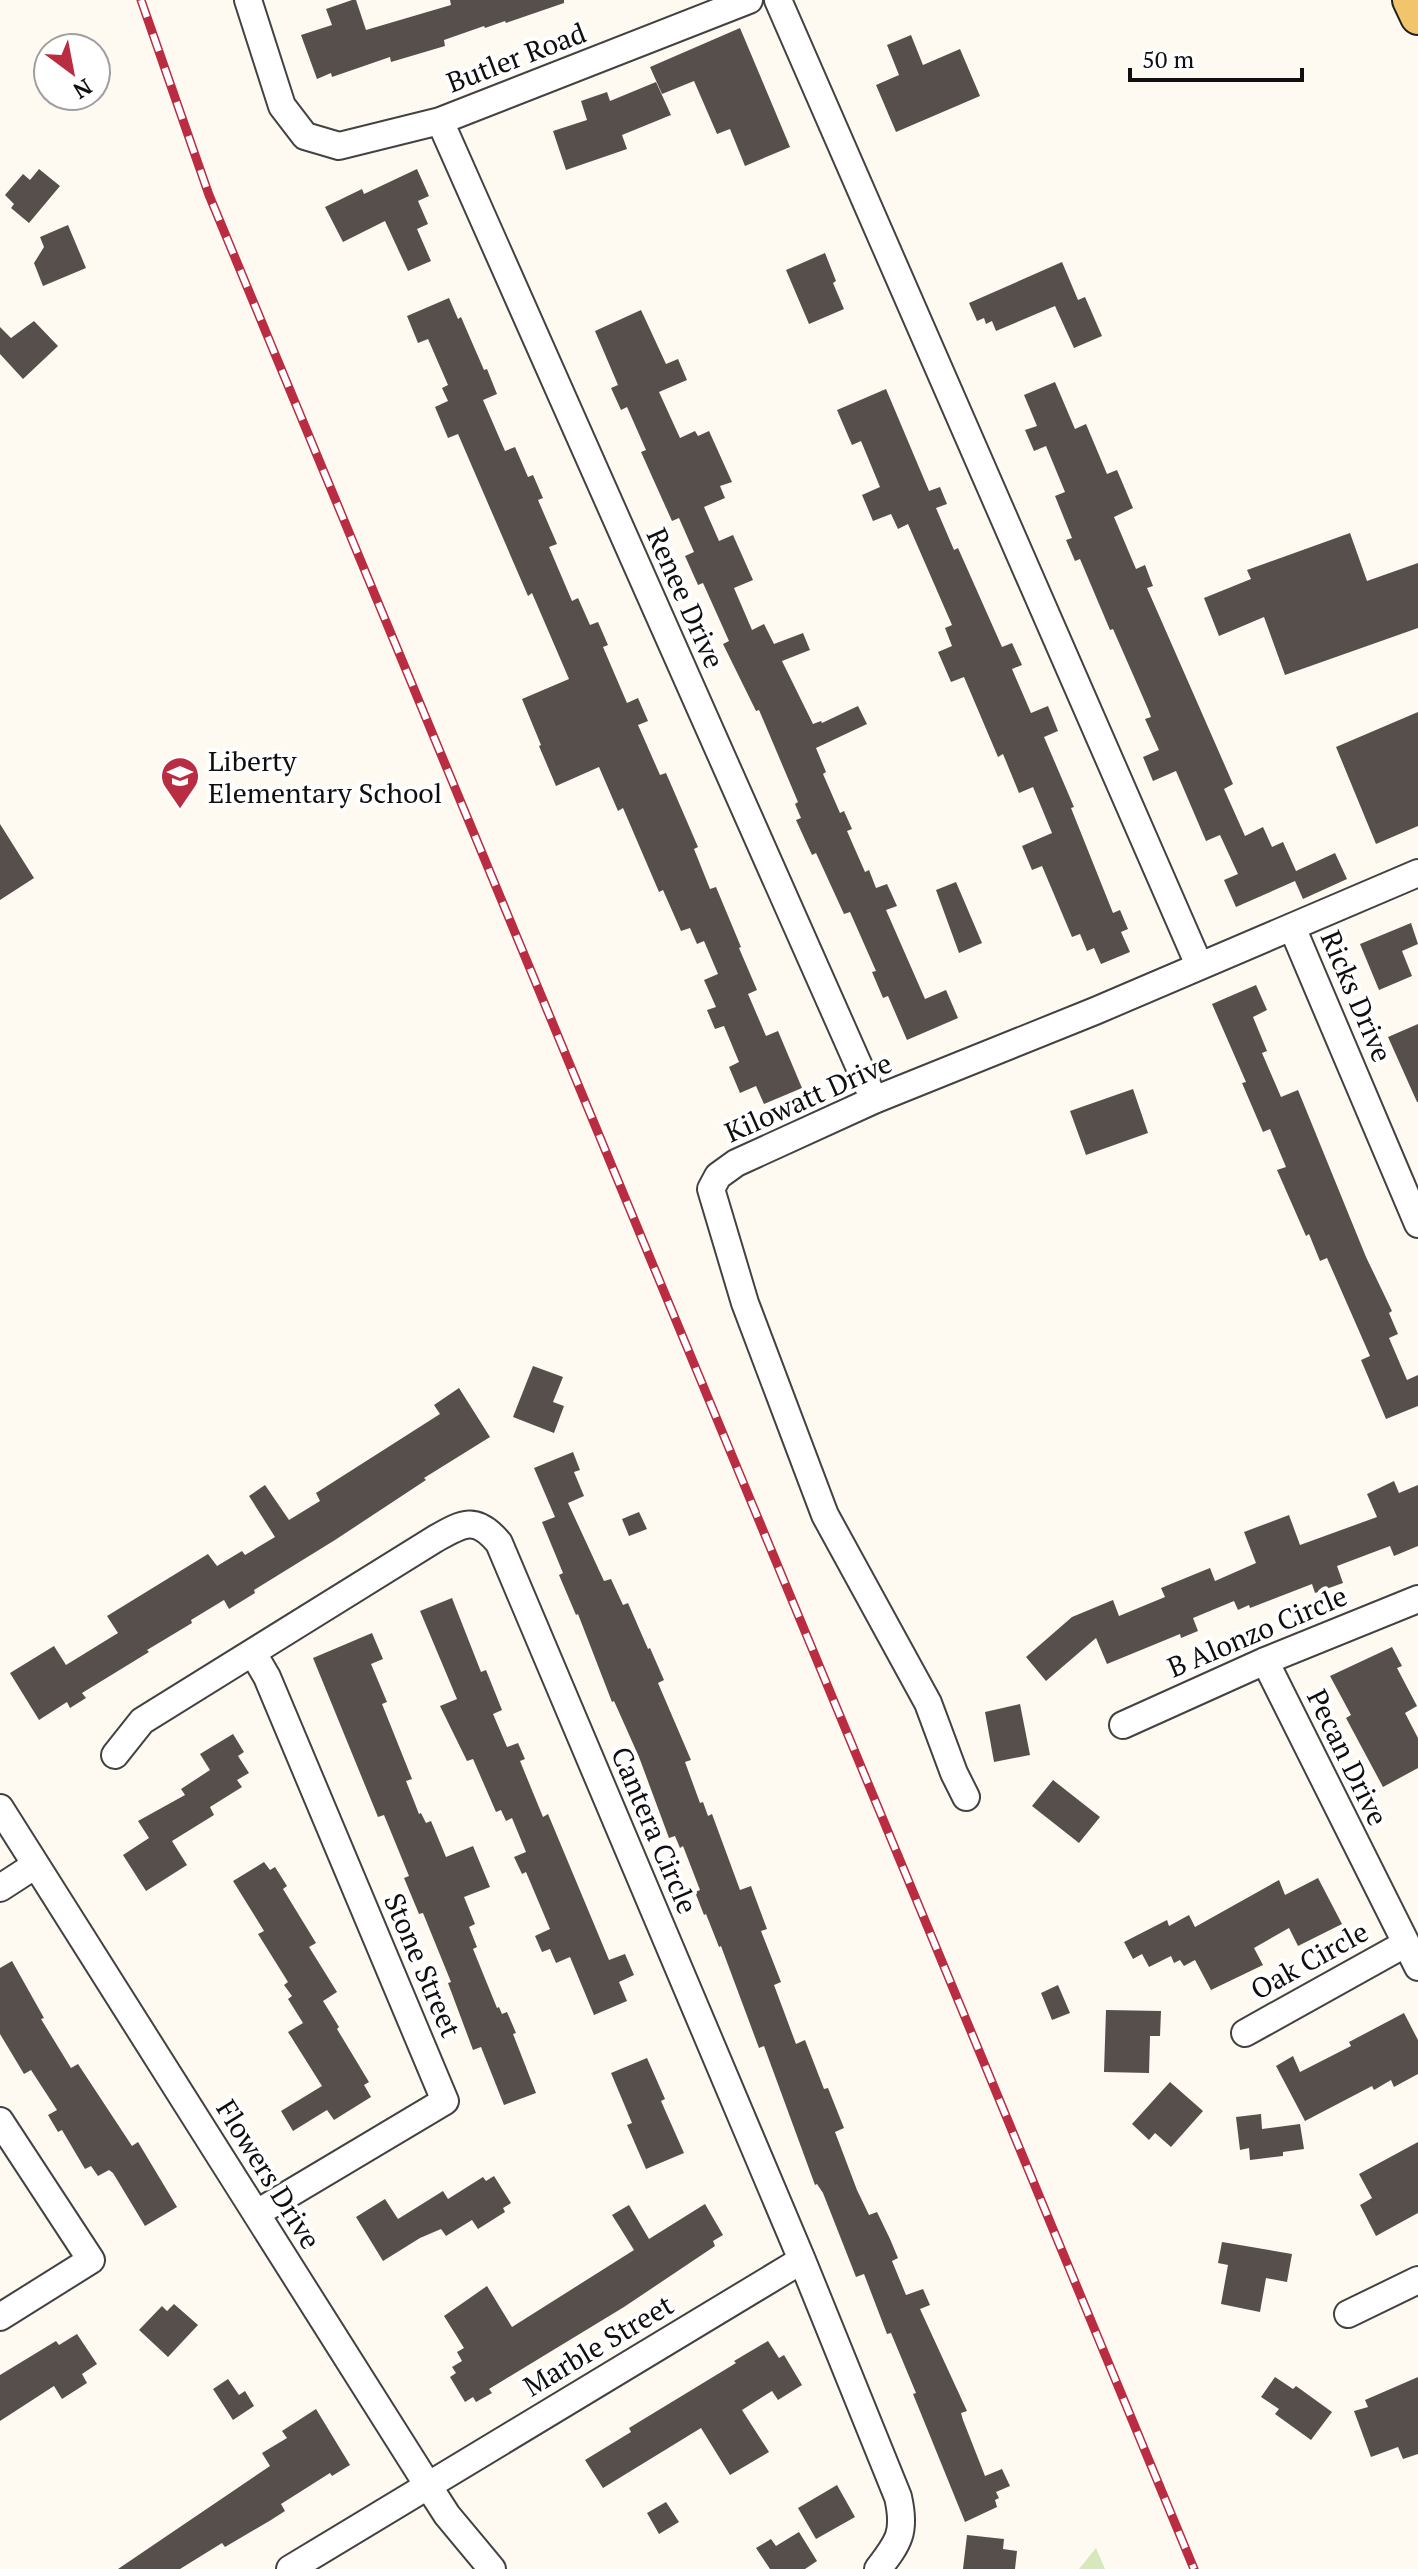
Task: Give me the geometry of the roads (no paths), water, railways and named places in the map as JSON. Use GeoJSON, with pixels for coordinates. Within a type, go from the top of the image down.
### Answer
{"type":"FeatureCollection","features":[{"type":"Feature","properties":{"kind":"main road"},"geometry":{"type":"LineString","coordinates":[[1410,0],[1418,17]]}},
{"type":"Feature","properties":{"kind":"street"},"geometry":{"type":"LineString","coordinates":[[248,0],[282,106],[305,136],[339,146],[440,121]]}},
{"type":"Feature","properties":{"kind":"street","name":"Butler Road"},"geometry":{"type":"LineString","coordinates":[[440,121],[749,0]]}},
{"type":"Feature","properties":{"kind":"street"},"geometry":{"type":"LineString","coordinates":[[778,0],[1199,965]]}},
{"type":"Feature","properties":{"kind":"street","name":"Renee Drive"},"geometry":{"type":"LineString","coordinates":[[440,121],[874,1100]]}},
{"type":"Feature","properties":{"kind":"street","name":"Kilowatt Drive"},"geometry":{"type":"LineString","coordinates":[[966,1797],[928,1703],[825,1515],[745,1303],[711,1189],[718,1176],[736,1163],[874,1100],[1095,1011],[1418,873]]}},
{"type":"Feature","properties":{"kind":"street","name":"Ricks Drive"},"geometry":{"type":"LineString","coordinates":[[1292,927],[1418,1224]]}},
{"type":"Feature","properties":{"kind":"street","name":"Cantera Circle"},"geometry":{"type":"LineString","coordinates":[[115,1755],[142,1721],[456,1527],[474,1523],[488,1530],[499,1543],[802,2260],[898,2497],[902,2533],[878,2569]]}},
{"type":"Feature","properties":{"kind":"street","name":"B Alonzo Circle"},"geometry":{"type":"LineString","coordinates":[[1123,1725],[1265,1661],[1418,1599]]}},
{"type":"Feature","properties":{"kind":"street","name":"Stone Street"},"geometry":{"type":"LineString","coordinates":[[253,1653],[267,1677],[445,2101],[257,2213]]}},
{"type":"Feature","properties":{"kind":"street","name":"Pecan Drive"},"geometry":{"type":"LineString","coordinates":[[1265,1661],[1418,1967]]}},
{"type":"Feature","properties":{"kind":"street","name":"Flowers Drive"},"geometry":{"type":"LineString","coordinates":[[0,1808],[447,2515],[492,2569]]}},
{"type":"Feature","properties":{"kind":"street"},"geometry":{"type":"LineString","coordinates":[[0,1888],[34,1866]]}},
{"type":"Feature","properties":{"kind":"street","name":"Oak Circle"},"geometry":{"type":"LineString","coordinates":[[1245,2033],[1405,1944]]}},
{"type":"Feature","properties":{"kind":"street"},"geometry":{"type":"LineString","coordinates":[[0,2121],[91,2260],[0,2317]]}},
{"type":"Feature","properties":{"kind":"street","name":"Marble Street"},"geometry":{"type":"LineString","coordinates":[[290,2569],[802,2260]]}},
{"type":"Feature","properties":{"kind":"street"},"geometry":{"type":"LineString","coordinates":[[1348,2314],[1418,2280]]}},
{"type":"Feature","properties":{"kind":"railway"},"geometry":{"type":"LineString","coordinates":[[141,0],[209,195],[1194,2569]]}},
{"type":"Feature","properties":{"kind":"place","name":"Liberty Elementary School"},"geometry":{"type":"Point","coordinates":[180,810]}}]}
